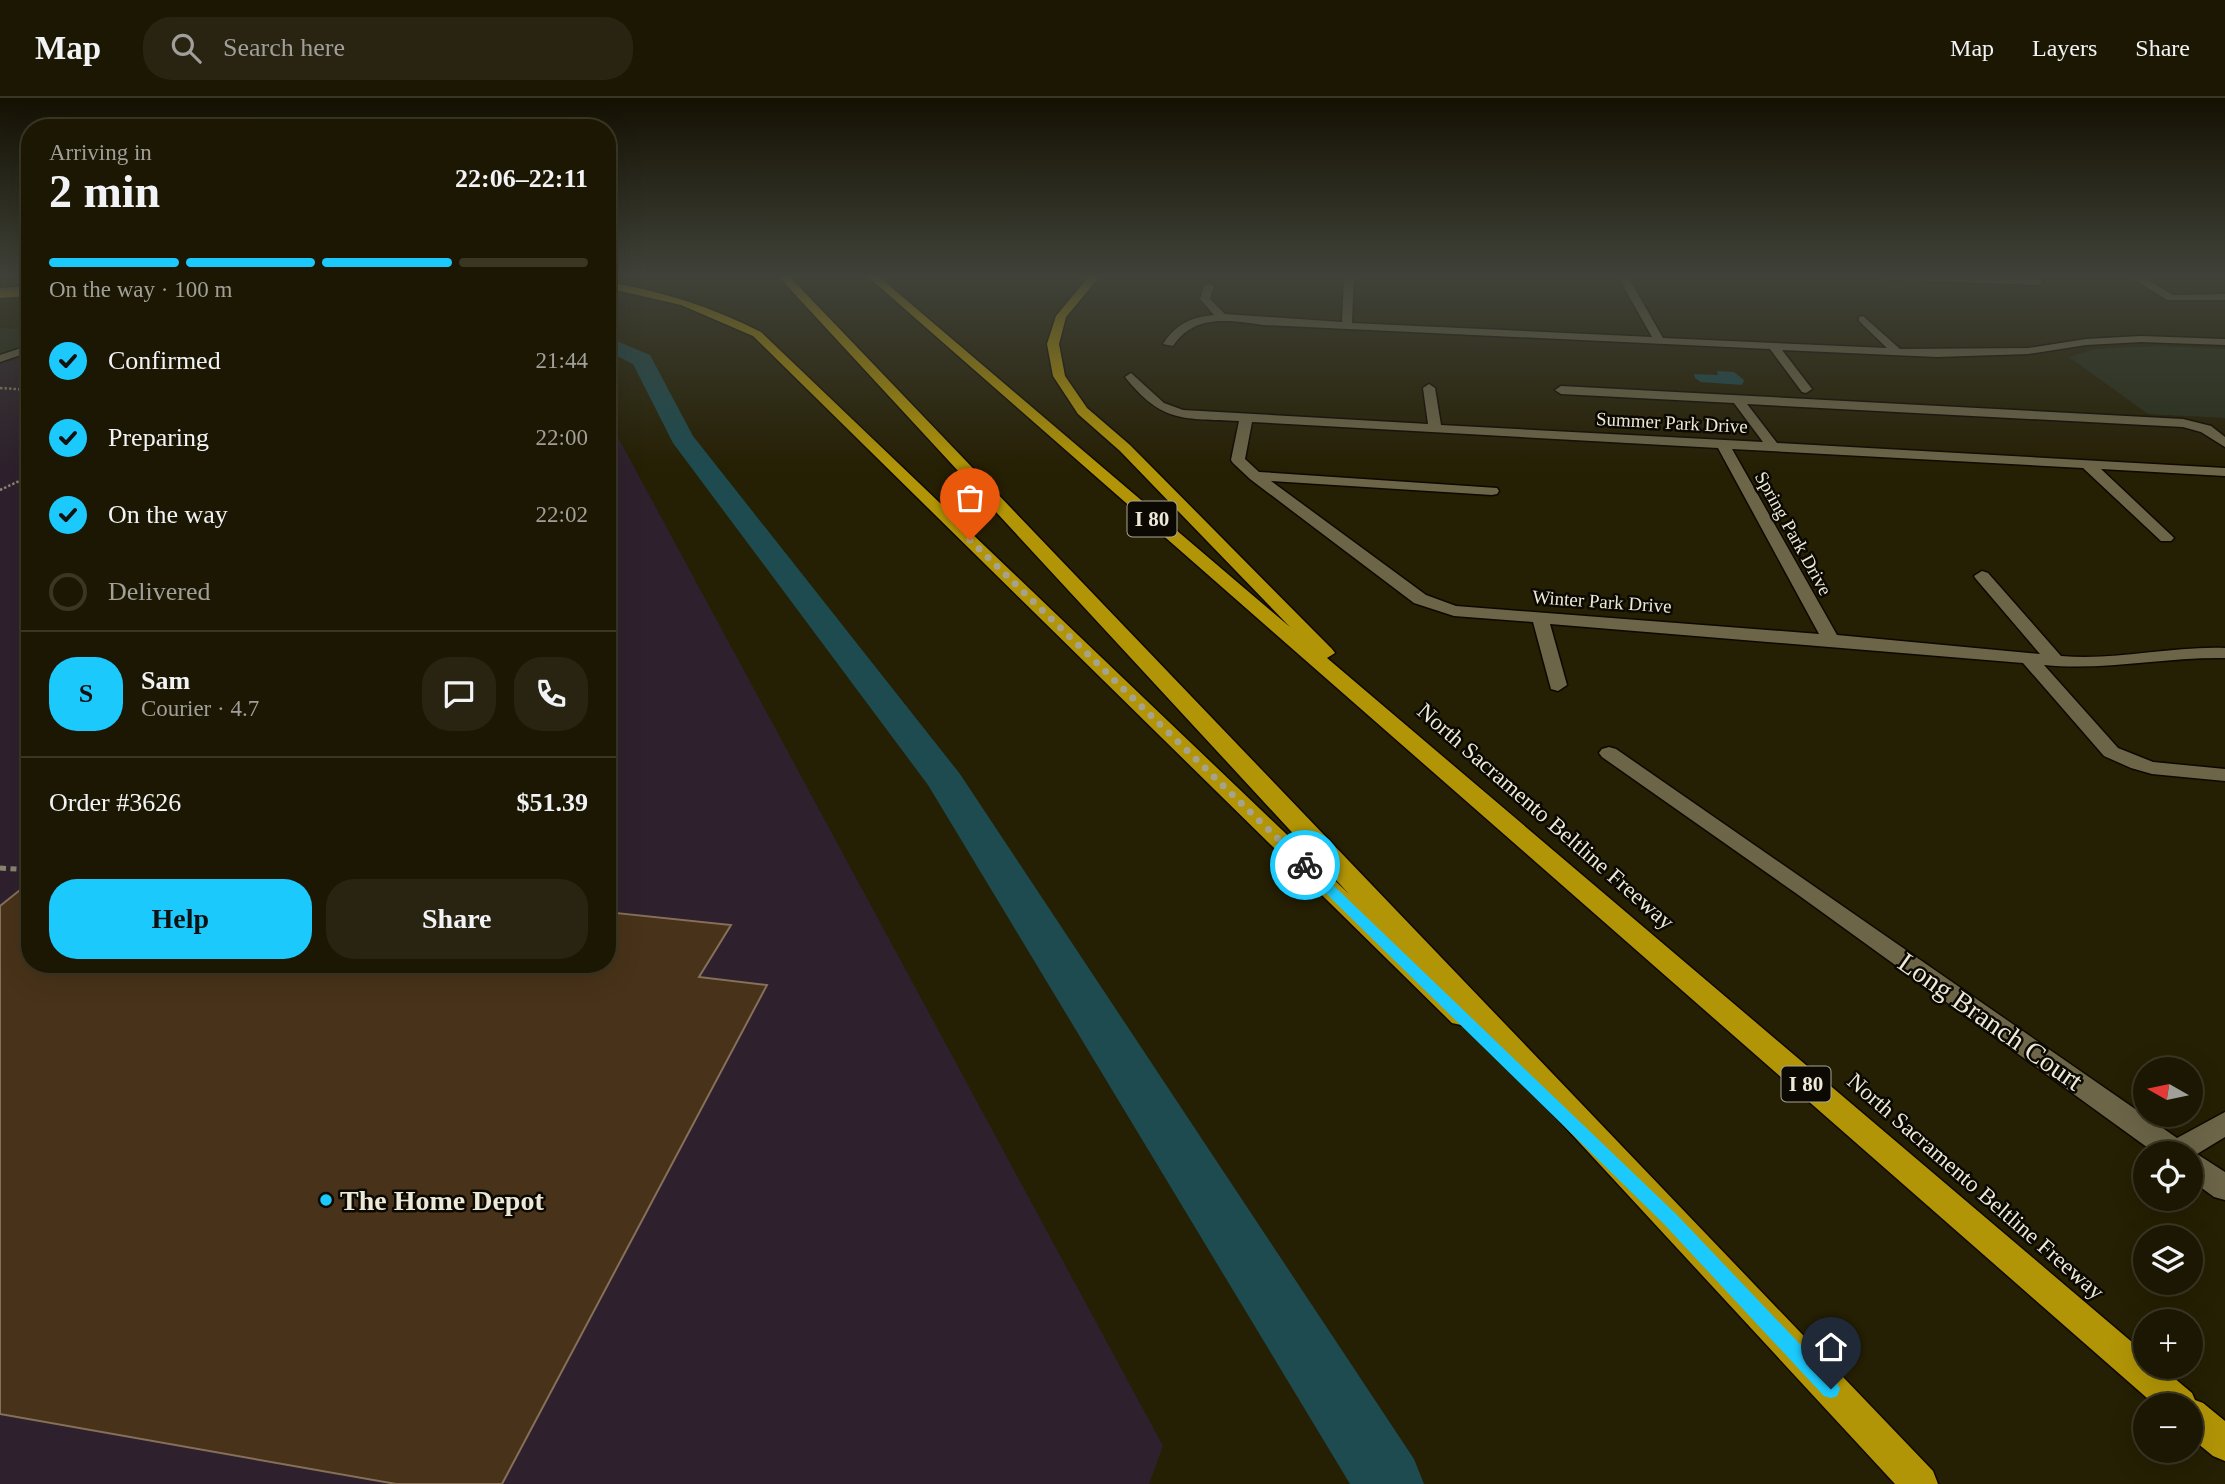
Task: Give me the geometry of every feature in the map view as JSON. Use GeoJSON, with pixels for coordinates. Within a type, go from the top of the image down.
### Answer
{"type":"FeatureCollection","features":[{"type":"Feature","properties":{"kind":"highway"},"geometry":{"type":"LineString","coordinates":[[763,340],[1670,1219]]}},
{"type":"Feature","properties":{"kind":"highway"},"geometry":{"type":"LineString","coordinates":[[843,340],[1920,1484]]}},
{"type":"Feature","properties":{"kind":"highway","name":"North Sacramento Beltline Freeway"},"geometry":{"type":"LineString","coordinates":[[946,340],[2166,1393]]}},
{"type":"Feature","properties":{"kind":"highway"},"geometry":{"type":"LineString","coordinates":[[1054,340],[1059,376],[1082,411],[1125,448],[1433,762]]}},
{"type":"Feature","properties":{"kind":"highway"},"geometry":{"type":"LineString","coordinates":[[2203,1425],[2225,1444]]}},
{"type":"Feature","properties":{"kind":"street"},"geometry":{"type":"LineString","coordinates":[[1169,344],[1171,340]]}},
{"type":"Feature","properties":{"kind":"street"},"geometry":{"type":"LineString","coordinates":[[1632,340],[1977,354],[2129,340]]}},
{"type":"Feature","properties":{"kind":"street"},"geometry":{"type":"LineString","coordinates":[[1884,340],[1897,352]]}},
{"type":"Feature","properties":{"kind":"street"},"geometry":{"type":"LineString","coordinates":[[2160,340],[2225,342]]}},
{"type":"Feature","properties":{"kind":"street"},"geometry":{"type":"LineString","coordinates":[[1773,346],[1806,389]]}},
{"type":"Feature","properties":{"kind":"street"},"geometry":{"type":"LineString","coordinates":[[0,359],[21,351]]}},
{"type":"Feature","properties":{"kind":"street","name":"Summer Park Drive"},"geometry":{"type":"LineString","coordinates":[[1131,377],[1160,406],[1173,413],[2225,472]]}},
{"type":"Feature","properties":{"kind":"street"},"geometry":{"type":"LineString","coordinates":[[1429,388],[1435,428]]}},
{"type":"Feature","properties":{"kind":"street"},"geometry":{"type":"LineString","coordinates":[[1561,390],[2183,423],[2208,432],[2225,443]]}},
{"type":"Feature","properties":{"kind":"street"},"geometry":{"type":"LineString","coordinates":[[1738,400],[1773,448]]}},
{"type":"Feature","properties":{"kind":"street"},"geometry":{"type":"LineString","coordinates":[[1246,418],[1238,460],[1255,476],[1492,491]]}},
{"type":"Feature","properties":{"kind":"street"},"geometry":{"type":"LineString","coordinates":[[2208,432],[2225,432]]}},
{"type":"Feature","properties":{"kind":"street","name":"Spring Park Drive"},"geometry":{"type":"LineString","coordinates":[[1723,444],[1831,640]]}},
{"type":"Feature","properties":{"kind":"street"},"geometry":{"type":"LineString","coordinates":[[2088,465],[2166,538]]}},
{"type":"Feature","properties":{"kind":"street","name":"Winter Park Drive"},"geometry":{"type":"LineString","coordinates":[[1255,476],[1420,599],[1454,611],[1831,640],[2056,661],[2113,662],[2171,654],[2225,653]]}},
{"type":"Feature","properties":{"kind":"street"},"geometry":{"type":"LineString","coordinates":[[1982,576],[2056,661]]}},
{"type":"Feature","properties":{"kind":"street"},"geometry":{"type":"LineString","coordinates":[[1540,617],[1558,685]]}},
{"type":"Feature","properties":{"kind":"street"},"geometry":{"type":"LineString","coordinates":[[2027,657],[2111,752],[2128,762],[2151,769],[2225,775]]}},
{"type":"Feature","properties":{"kind":"street","name":"Long Branch Court"},"geometry":{"type":"LineString","coordinates":[[1609,753],[2159,1141]]}},
{"type":"Feature","properties":{"kind":"street"},"geometry":{"type":"LineString","coordinates":[[2196,1141],[2225,1123]]}},
{"type":"Feature","properties":{"kind":"street"},"geometry":{"type":"LineString","coordinates":[[2203,1172],[2225,1188]]}},
{"type":"Feature","properties":{"kind":"path"},"geometry":{"type":"LineString","coordinates":[[0,388],[21,389]]}},
{"type":"Feature","properties":{"kind":"path"},"geometry":{"type":"LineString","coordinates":[[0,490],[21,480]]}},
{"type":"Feature","properties":{"kind":"path"},"geometry":{"type":"LineString","coordinates":[[0,868],[21,869]]}},
{"type":"Feature","properties":{"kind":"shaded area"},"geometry":{"type":"Polygon","coordinates":[[[21,345],[21,973],[616,973],[616,434],[1163,1446],[1149,1484],[0,1484],[0,351],[21,345]]]}},
{"type":"Feature","properties":{"kind":"green space"},"geometry":{"type":"Polygon","coordinates":[[[0,340],[21,340],[21,347],[0,354],[0,340]]]}},
{"type":"Feature","properties":{"kind":"green space"},"geometry":{"type":"Polygon","coordinates":[[[2159,346],[2225,349],[2225,418],[2148,414],[2069,357],[2095,349],[2159,346]]]}},
{"type":"Feature","properties":{"kind":"water"},"geometry":{"type":"Polygon","coordinates":[[[1717,371],[1734,372],[1744,380],[1742,385],[1701,382],[1694,374],[1718,375],[1717,371]]]}},
{"type":"Feature","properties":{"kind":"building","name":"The Home Depot"},"geometry":{"type":"Polygon","coordinates":[[[21,889],[21,973],[616,973],[616,913],[731,925],[699,977],[767,985],[502,1484],[396,1484],[0,1414],[0,906],[21,889]]]}},
{"type":"Feature","properties":{"kind":"waterway"},"geometry":{"type":"LineString","coordinates":[[616,347],[642,360],[682,438],[799,587],[946,782],[1389,1484]]}},
{"type":"Feature","properties":{"kind":"way so far"},"geometry":{"type":"LineString","coordinates":[[970,540],[1305,865]]}},
{"type":"Feature","properties":{"kind":"place","name":"The Home Depot"},"geometry":{"type":"Point","coordinates":[326,1200]}},
{"type":"Feature","properties":{"kind":"route"},"geometry":{"type":"LineString","coordinates":[[1305,865],[1670,1219],[1831,1389]]}}]}
